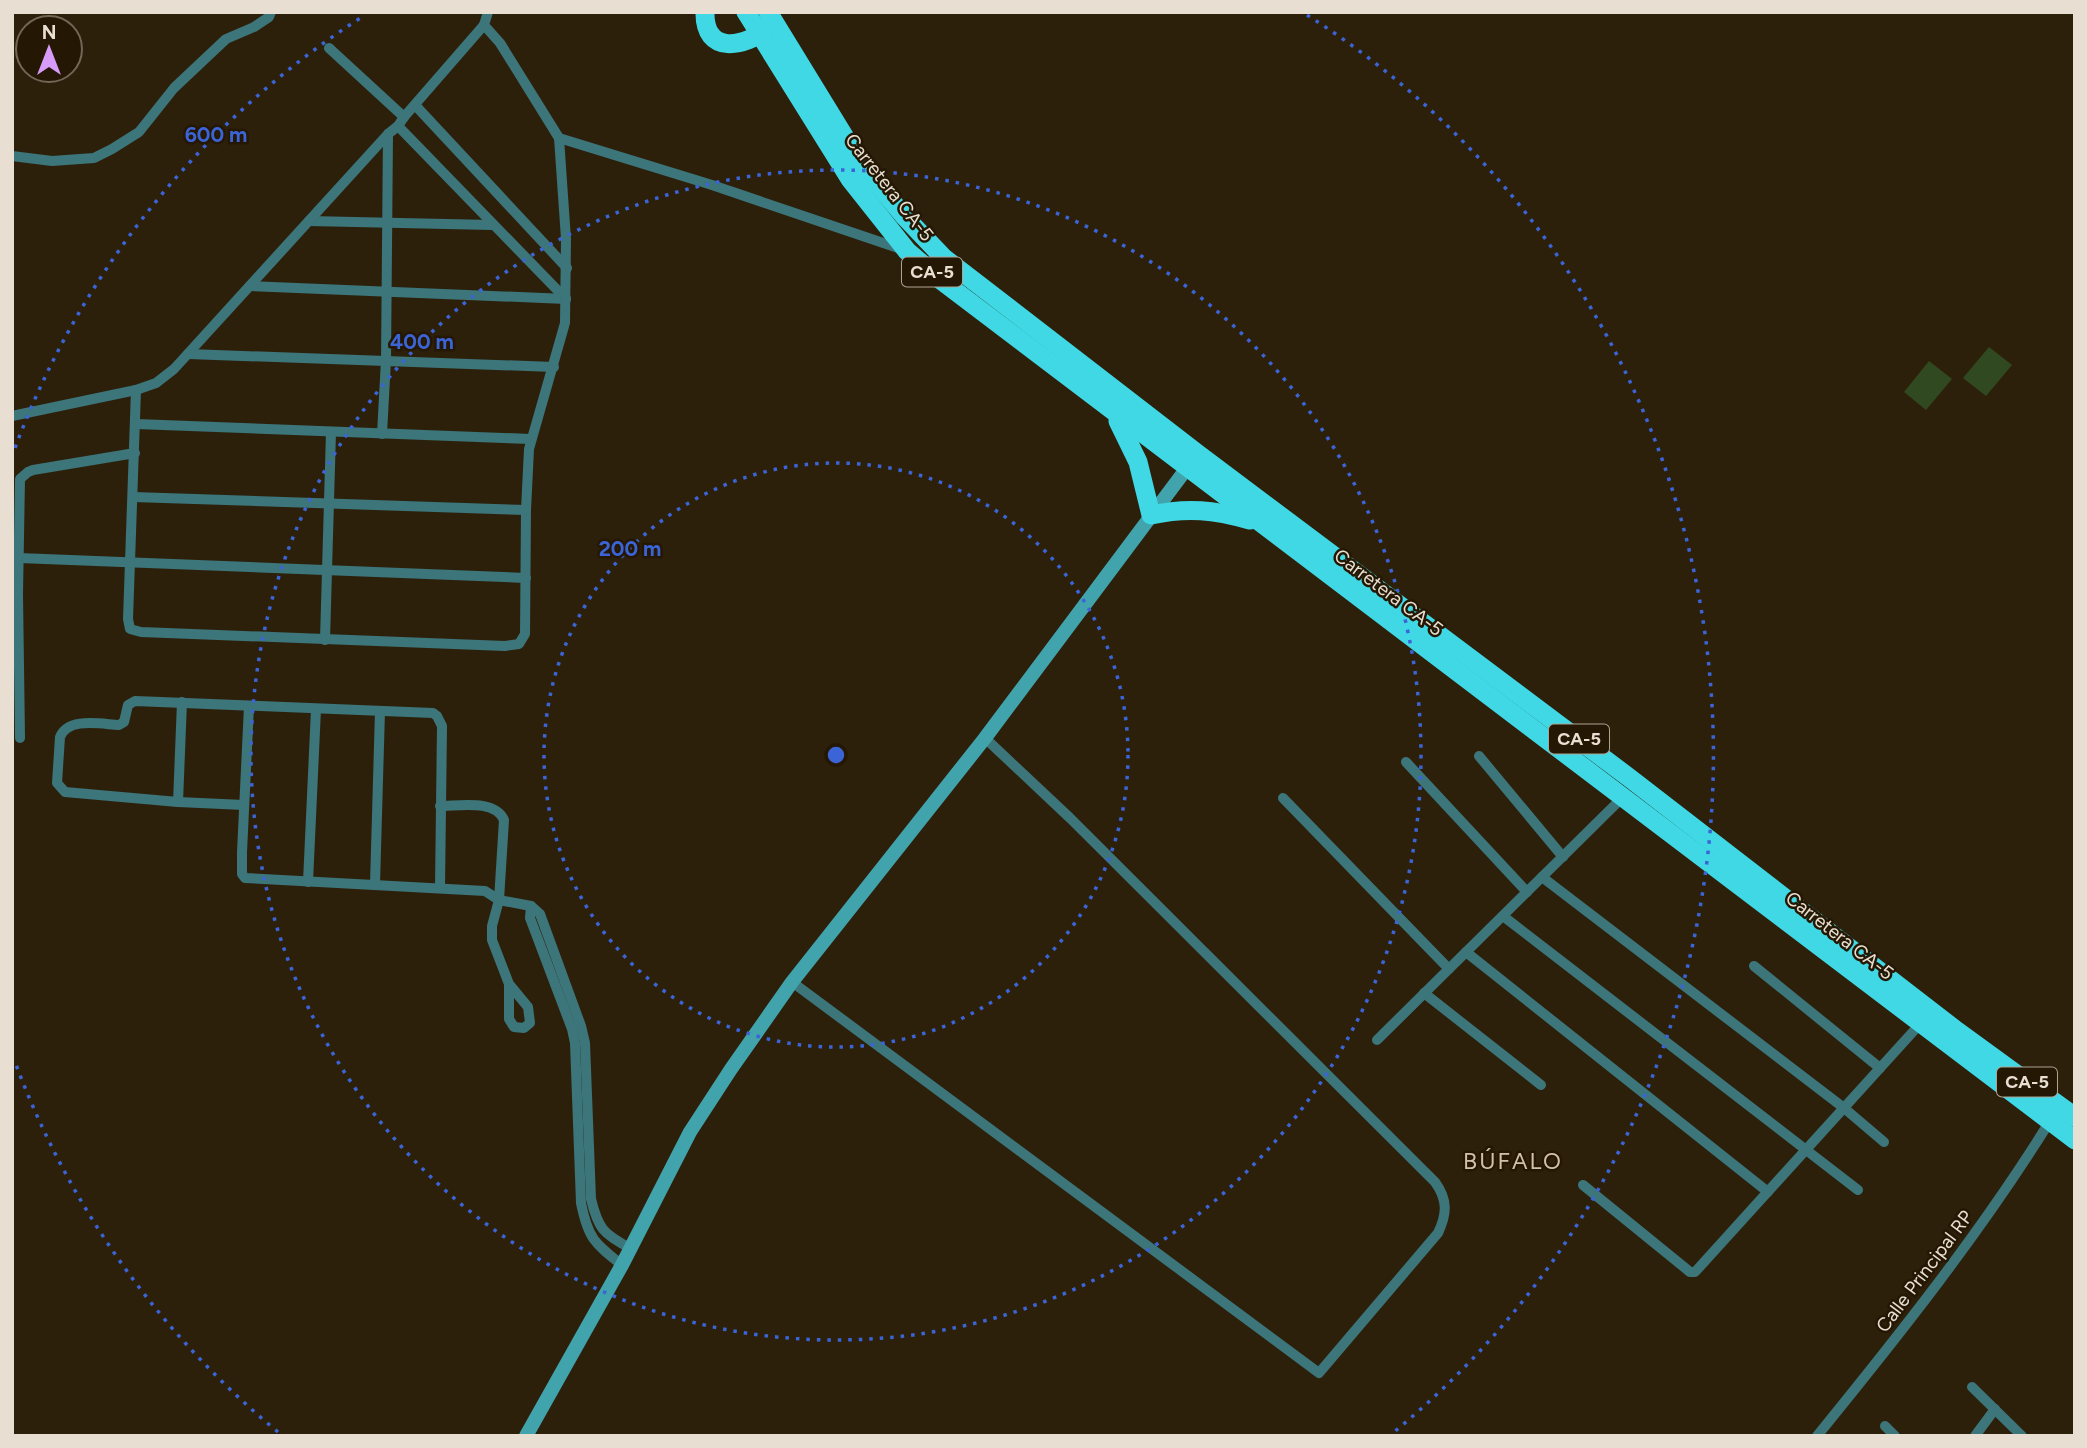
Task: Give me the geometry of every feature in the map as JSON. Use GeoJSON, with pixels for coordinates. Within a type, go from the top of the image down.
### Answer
{"type":"FeatureCollection","features":[{"type":"Feature","properties":{"kind":"highway"},"geometry":{"type":"LineString","coordinates":[[705,12],[705,21],[716,41],[738,45],[767,24]]}},
{"type":"Feature","properties":{"kind":"highway","name":"Carretera CA-5"},"geometry":{"type":"LineString","coordinates":[[746,12],[767,24],[863,167],[944,258],[1192,461],[1259,522],[2075,1140]]}},
{"type":"Feature","properties":{"kind":"highway","name":"Carretera CA-5"},"geometry":{"type":"LineString","coordinates":[[767,24],[850,179],[907,251],[942,281],[1112,411],[1192,461],[1598,754],[1956,1031],[2075,1117]]}},
{"type":"Feature","properties":{"kind":"highway"},"geometry":{"type":"LineString","coordinates":[[1112,411],[1124,428],[1138,462],[1152,515],[1178,509],[1208,510],[1259,522]]}},
{"type":"Feature","properties":{"kind":"highway"},"geometry":{"type":"LineString","coordinates":[[1853,973],[1863,970],[1956,1031]]}},
{"type":"Feature","properties":{"kind":"main road"},"geometry":{"type":"LineString","coordinates":[[526,1436],[622,1265],[690,1132],[792,982],[985,738],[1192,461]]}},
{"type":"Feature","properties":{"kind":"street"},"geometry":{"type":"LineString","coordinates":[[12,156],[52,161],[94,158],[112,149],[139,132],[174,88],[226,40],[254,27],[271,12]]}},
{"type":"Feature","properties":{"kind":"street"},"geometry":{"type":"LineString","coordinates":[[12,416],[136,390],[156,383],[174,369],[401,122],[484,25],[488,12]]}},
{"type":"Feature","properties":{"kind":"street"},"geometry":{"type":"LineString","coordinates":[[136,390],[128,619],[130,629],[325,640],[505,646],[519,644],[525,634],[526,510],[531,439],[565,323],[567,268],[559,138],[499,43],[484,25]]}},
{"type":"Feature","properties":{"kind":"street"},"geometry":{"type":"LineString","coordinates":[[329,48],[401,122],[492,225],[566,299]]}},
{"type":"Feature","properties":{"kind":"street"},"geometry":{"type":"LineString","coordinates":[[415,105],[567,268]]}},
{"type":"Feature","properties":{"kind":"street"},"geometry":{"type":"LineString","coordinates":[[382,434],[386,360],[388,134]]}},
{"type":"Feature","properties":{"kind":"street"},"geometry":{"type":"LineString","coordinates":[[559,138],[712,185],[907,251]]}},
{"type":"Feature","properties":{"kind":"street"},"geometry":{"type":"LineString","coordinates":[[309,221],[492,225]]}},
{"type":"Feature","properties":{"kind":"street"},"geometry":{"type":"LineString","coordinates":[[250,286],[566,299]]}},
{"type":"Feature","properties":{"kind":"street"},"geometry":{"type":"LineString","coordinates":[[188,354],[554,367]]}},
{"type":"Feature","properties":{"kind":"street"},"geometry":{"type":"LineString","coordinates":[[136,424],[531,439]]}},
{"type":"Feature","properties":{"kind":"street"},"geometry":{"type":"LineString","coordinates":[[325,640],[331,432]]}},
{"type":"Feature","properties":{"kind":"street"},"geometry":{"type":"LineString","coordinates":[[20,738],[15,593],[19,558],[16,530],[20,479],[28,472],[135,453]]}},
{"type":"Feature","properties":{"kind":"street"},"geometry":{"type":"LineString","coordinates":[[133,497],[526,510]]}},
{"type":"Feature","properties":{"kind":"street"},"geometry":{"type":"LineString","coordinates":[[19,558],[526,578]]}},
{"type":"Feature","properties":{"kind":"street"},"geometry":{"type":"LineString","coordinates":[[244,805],[178,802],[61,790],[57,783],[60,737],[66,727],[81,724],[119,725],[124,722],[128,705],[135,701],[432,713],[441,721],[440,888]]}},
{"type":"Feature","properties":{"kind":"street"},"geometry":{"type":"LineString","coordinates":[[178,802],[181,702]]}},
{"type":"Feature","properties":{"kind":"street"},"geometry":{"type":"LineString","coordinates":[[249,706],[242,866],[245,878],[485,891],[499,901],[531,906],[540,914],[585,1043],[591,1199],[596,1220],[603,1233],[630,1248]]}},
{"type":"Feature","properties":{"kind":"street"},"geometry":{"type":"LineString","coordinates":[[308,882],[316,709]]}},
{"type":"Feature","properties":{"kind":"street"},"geometry":{"type":"LineString","coordinates":[[375,884],[380,711]]}},
{"type":"Feature","properties":{"kind":"street"},"geometry":{"type":"LineString","coordinates":[[792,982],[1319,1373],[1438,1233],[1446,1206],[1443,1193],[1435,1182],[1070,818],[985,738]]}},
{"type":"Feature","properties":{"kind":"street"},"geometry":{"type":"LineString","coordinates":[[1479,756],[1563,857]]}},
{"type":"Feature","properties":{"kind":"street"},"geometry":{"type":"LineString","coordinates":[[1406,761],[1527,892]]}},
{"type":"Feature","properties":{"kind":"street"},"geometry":{"type":"LineString","coordinates":[[1377,1040],[1623,797]]}},
{"type":"Feature","properties":{"kind":"street"},"geometry":{"type":"LineString","coordinates":[[1283,798],[1449,969]]}},
{"type":"Feature","properties":{"kind":"street"},"geometry":{"type":"LineString","coordinates":[[440,806],[487,806],[502,814],[504,820],[499,901],[492,926],[492,940],[509,984]]}},
{"type":"Feature","properties":{"kind":"street"},"geometry":{"type":"LineString","coordinates":[[1542,877],[1844,1108],[1884,1142]]}},
{"type":"Feature","properties":{"kind":"street"},"geometry":{"type":"LineString","coordinates":[[531,906],[530,918],[572,1029],[575,1044],[581,1203],[586,1228],[595,1242],[622,1265]]}},
{"type":"Feature","properties":{"kind":"street"},"geometry":{"type":"LineString","coordinates":[[1503,916],[1858,1190]]}},
{"type":"Feature","properties":{"kind":"street"},"geometry":{"type":"LineString","coordinates":[[1466,952],[1768,1192]]}},
{"type":"Feature","properties":{"kind":"street"},"geometry":{"type":"LineString","coordinates":[[1754,967],[1880,1068]]}},
{"type":"Feature","properties":{"kind":"street"},"geometry":{"type":"LineString","coordinates":[[1424,993],[1541,1085]]}},
{"type":"Feature","properties":{"kind":"street"},"geometry":{"type":"LineString","coordinates":[[1583,1185],[1693,1273],[1920,1024]]}},
{"type":"Feature","properties":{"kind":"street","name":"Calle Principal RP"},"geometry":{"type":"LineString","coordinates":[[1817,1436],[1913,1318],[2018,1174],[2050,1121]]}},
{"type":"Feature","properties":{"kind":"street"},"geometry":{"type":"LineString","coordinates":[[1972,1387],[2022,1436]]}},
{"type":"Feature","properties":{"kind":"street"},"geometry":{"type":"LineString","coordinates":[[1975,1436],[1995,1409]]}},
{"type":"Feature","properties":{"kind":"street"},"geometry":{"type":"LineString","coordinates":[[1885,1426],[1895,1436]]}},
{"type":"Feature","properties":{"kind":"green space"},"geometry":{"type":"Polygon","coordinates":[[[1989,347],[2012,365],[1986,396],[1963,378],[1989,347]]]}},
{"type":"Feature","properties":{"kind":"green space"},"geometry":{"type":"Polygon","coordinates":[[[1929,361],[1952,379],[1926,410],[1904,392],[1929,361]]]}},
{"type":"Feature","properties":{"kind":"district","name":"BÚFALO"},"geometry":{"type":"Point","coordinates":[1513,1161]}}]}
